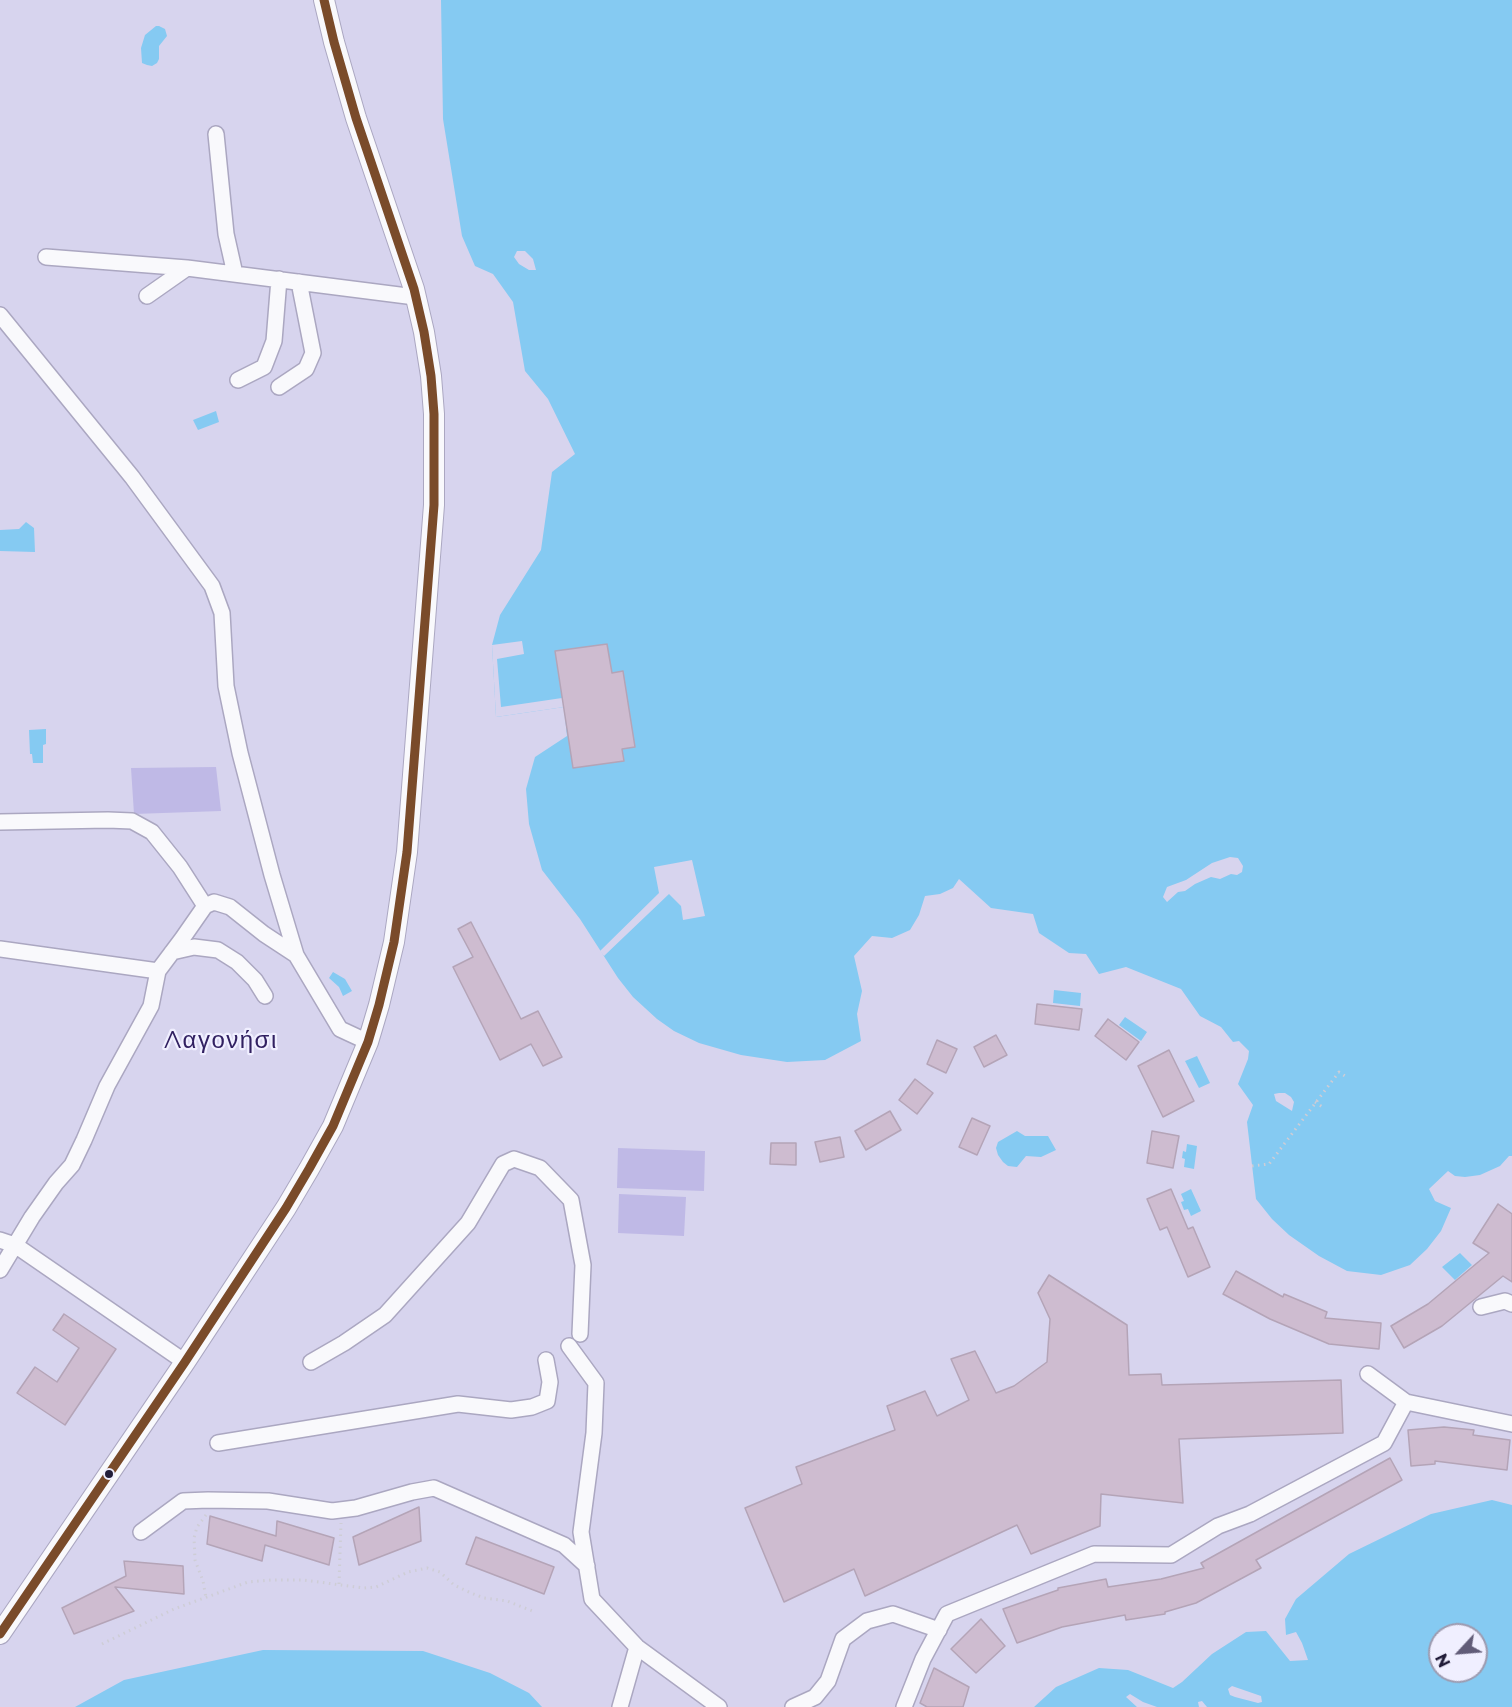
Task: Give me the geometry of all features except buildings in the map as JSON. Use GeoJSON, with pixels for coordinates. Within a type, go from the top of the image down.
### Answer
{"type":"FeatureCollection","features":[{"type":"Feature","properties":{"kind":"main road"},"geometry":{"type":"LineString","coordinates":[[0,1634],[185,1362],[309,1169],[333,1126],[368,1042],[394,942],[407,852],[434,505],[435,452],[432,386],[416,297],[356,118],[324,0]]}},
{"type":"Feature","properties":{"kind":"street"},"geometry":{"type":"LineString","coordinates":[[216,134],[226,234],[235,274]]}},
{"type":"Feature","properties":{"kind":"street"},"geometry":{"type":"LineString","coordinates":[[46,257],[187,268],[416,297]]}},
{"type":"Feature","properties":{"kind":"street"},"geometry":{"type":"LineString","coordinates":[[147,296],[187,268]]}},
{"type":"Feature","properties":{"kind":"street"},"geometry":{"type":"LineString","coordinates":[[238,380],[264,367],[274,341],[279,279]]}},
{"type":"Feature","properties":{"kind":"street"},"geometry":{"type":"LineString","coordinates":[[279,387],[306,369],[313,353],[299,282]]}},
{"type":"Feature","properties":{"kind":"street"},"geometry":{"type":"LineString","coordinates":[[0,315],[132,477],[212,586],[222,613],[226,686],[240,753],[296,955],[340,1029],[368,1042]]}},
{"type":"Feature","properties":{"kind":"street"},"geometry":{"type":"LineString","coordinates":[[0,822],[132,821],[152,832],[180,867],[205,906]]}},
{"type":"Feature","properties":{"kind":"street"},"geometry":{"type":"LineString","coordinates":[[0,1270],[7,1243],[72,1165],[107,1086],[151,1006],[158,971],[205,906],[214,903],[230,907],[264,934],[296,955]]}},
{"type":"Feature","properties":{"kind":"street"},"geometry":{"type":"LineString","coordinates":[[172,952],[194,947],[218,950],[237,962],[255,980],[265,996]]}},
{"type":"Feature","properties":{"kind":"street"},"geometry":{"type":"LineString","coordinates":[[0,949],[158,971]]}},
{"type":"Feature","properties":{"kind":"street"},"geometry":{"type":"LineString","coordinates":[[311,1362],[385,1315],[468,1223],[503,1164],[514,1159],[540,1168],[571,1200],[583,1265],[580,1334]]}},
{"type":"Feature","properties":{"kind":"street"},"geometry":{"type":"LineString","coordinates":[[7,1243],[185,1362]]}},
{"type":"Feature","properties":{"kind":"street"},"geometry":{"type":"LineString","coordinates":[[1481,1307],[1505,1301],[1512,1304]]}},
{"type":"Feature","properties":{"kind":"street"},"geometry":{"type":"LineString","coordinates":[[569,1346],[596,1383],[594,1433],[581,1532],[592,1599],[637,1647],[719,1707]]}},
{"type":"Feature","properties":{"kind":"street"},"geometry":{"type":"LineString","coordinates":[[218,1443],[458,1404],[511,1410],[532,1407],[546,1401],[550,1382],[546,1360]]}},
{"type":"Feature","properties":{"kind":"street"},"geometry":{"type":"LineString","coordinates":[[1368,1374],[1406,1402],[1512,1424]]}},
{"type":"Feature","properties":{"kind":"street"},"geometry":{"type":"LineString","coordinates":[[904,1707],[923,1659],[947,1614],[1094,1554],[1171,1555],[1218,1526],[1250,1514],[1384,1443],[1406,1402]]}},
{"type":"Feature","properties":{"kind":"street"},"geometry":{"type":"LineString","coordinates":[[141,1532],[183,1501],[268,1501],[332,1511],[356,1508],[434,1488],[564,1545],[586,1566]]}},
{"type":"Feature","properties":{"kind":"street"},"geometry":{"type":"LineString","coordinates":[[793,1707],[815,1697],[828,1682],[843,1639],[867,1621],[893,1614],[939,1630]]}},
{"type":"Feature","properties":{"kind":"street"},"geometry":{"type":"LineString","coordinates":[[620,1707],[637,1647]]}},
{"type":"Feature","properties":{"kind":"path"},"geometry":{"type":"LineString","coordinates":[[1252,1166],[1269,1164],[1339,1072],[1345,1076]]}},
{"type":"Feature","properties":{"kind":"path"},"geometry":{"type":"LineString","coordinates":[[1315,1102],[1324,1108]]}},
{"type":"Feature","properties":{"kind":"path"},"geometry":{"type":"LineString","coordinates":[[206,1598],[203,1581],[195,1560],[194,1538],[197,1527],[209,1509],[208,1500]]}},
{"type":"Feature","properties":{"kind":"path"},"geometry":{"type":"LineString","coordinates":[[339,1584],[342,1509]]}},
{"type":"Feature","properties":{"kind":"path"},"geometry":{"type":"LineString","coordinates":[[102,1644],[174,1609],[248,1582],[303,1580],[364,1588],[376,1587],[408,1572],[427,1568],[440,1572],[454,1585],[471,1593],[484,1598],[507,1601],[535,1612]]}},
{"type":"Feature","properties":{"kind":"shaded area"},"geometry":{"type":"Polygon","coordinates":[[[216,767],[221,811],[134,814],[131,768],[216,767]]]}},
{"type":"Feature","properties":{"kind":"shaded area"},"geometry":{"type":"Polygon","coordinates":[[[618,1148],[705,1151],[704,1191],[617,1188],[618,1148]]]}},
{"type":"Feature","properties":{"kind":"shaded area"},"geometry":{"type":"Polygon","coordinates":[[[619,1194],[686,1197],[684,1236],[618,1233],[619,1194]]]}},
{"type":"Feature","properties":{"kind":"water"},"geometry":{"type":"Polygon","coordinates":[[[441,0],[1512,0],[1512,1156],[1509,1156],[1500,1166],[1480,1175],[1455,1176],[1448,1171],[1429,1189],[1435,1201],[1451,1208],[1441,1231],[1410,1265],[1381,1275],[1347,1271],[1319,1256],[1289,1235],[1272,1219],[1256,1199],[1247,1122],[1253,1105],[1238,1084],[1249,1051],[1239,1041],[1233,1042],[1221,1027],[1200,1016],[1181,989],[1126,967],[1099,974],[1086,954],[1069,953],[1039,933],[1033,914],[991,908],[959,879],[953,888],[940,894],[925,896],[919,915],[910,930],[892,938],[872,936],[854,956],[862,991],[857,1014],[861,1041],[825,1060],[787,1062],[741,1055],[699,1043],[674,1031],[633,997],[580,919],[542,870],[529,824],[526,789],[535,757],[567,736],[564,707],[496,717],[492,645],[500,615],[541,550],[552,472],[575,454],[548,399],[525,371],[513,302],[493,274],[475,266],[462,236],[443,119],[441,0]],[[517,251],[514,257],[519,264],[529,270],[536,270],[533,259],[525,251],[517,251]],[[1230,857],[1212,863],[1186,880],[1167,887],[1163,897],[1167,902],[1178,892],[1185,891],[1211,877],[1220,879],[1242,872],[1243,866],[1238,858],[1230,857]],[[1285,1093],[1274,1094],[1276,1101],[1292,1111],[1294,1102],[1291,1097],[1285,1093]]]}},
{"type":"Feature","properties":{"kind":"water"},"geometry":{"type":"Polygon","coordinates":[[[156,26],[165,29],[167,36],[159,46],[157,63],[152,66],[142,63],[141,48],[145,35],[156,26]]]}},
{"type":"Feature","properties":{"kind":"water"},"geometry":{"type":"Polygon","coordinates":[[[216,411],[219,422],[198,430],[193,420],[216,411]]]}},
{"type":"Feature","properties":{"kind":"water"},"geometry":{"type":"Polygon","coordinates":[[[26,522],[34,528],[35,552],[0,551],[0,530],[19,529],[26,522]]]}},
{"type":"Feature","properties":{"kind":"water"},"geometry":{"type":"Polygon","coordinates":[[[46,729],[43,763],[33,763],[32,754],[30,754],[29,730],[46,729]]]}},
{"type":"Feature","properties":{"kind":"water"},"geometry":{"type":"Polygon","coordinates":[[[333,972],[345,979],[352,991],[343,996],[339,987],[329,978],[333,972]]]}},
{"type":"Feature","properties":{"kind":"water"},"geometry":{"type":"Polygon","coordinates":[[[1054,990],[1081,993],[1080,1006],[1053,1003],[1054,990]]]}},
{"type":"Feature","properties":{"kind":"water"},"geometry":{"type":"Polygon","coordinates":[[[1125,1017],[1147,1032],[1141,1041],[1119,1025],[1125,1017]]]}},
{"type":"Feature","properties":{"kind":"water"},"geometry":{"type":"Polygon","coordinates":[[[1197,1056],[1210,1083],[1199,1088],[1185,1061],[1197,1056]]]}},
{"type":"Feature","properties":{"kind":"water"},"geometry":{"type":"Polygon","coordinates":[[[1017,1131],[1025,1136],[1048,1136],[1056,1150],[1041,1157],[1026,1156],[1017,1167],[1008,1166],[998,1155],[996,1148],[998,1142],[1017,1131]]]}},
{"type":"Feature","properties":{"kind":"water"},"geometry":{"type":"Polygon","coordinates":[[[1187,1144],[1197,1146],[1194,1169],[1184,1167],[1185,1159],[1182,1158],[1187,1144]]]}},
{"type":"Feature","properties":{"kind":"water"},"geometry":{"type":"Polygon","coordinates":[[[1191,1189],[1201,1211],[1191,1216],[1188,1209],[1184,1210],[1181,1194],[1191,1189]]]}},
{"type":"Feature","properties":{"kind":"water"},"geometry":{"type":"Polygon","coordinates":[[[1460,1253],[1472,1265],[1455,1280],[1442,1267],[1460,1253]]]}},
{"type":"Feature","properties":{"kind":"water"},"geometry":{"type":"Polygon","coordinates":[[[1492,1500],[1512,1505],[1512,1707],[1207,1707],[1202,1701],[1198,1702],[1199,1707],[1157,1707],[1130,1694],[1126,1697],[1137,1707],[1034,1707],[1056,1687],[1099,1668],[1128,1670],[1173,1688],[1212,1654],[1246,1632],[1266,1631],[1290,1661],[1308,1660],[1296,1632],[1286,1635],[1285,1619],[1296,1599],[1349,1554],[1431,1514],[1492,1500]],[[1232,1686],[1228,1689],[1230,1695],[1258,1703],[1262,1702],[1261,1696],[1232,1686]]]}},
{"type":"Feature","properties":{"kind":"water"},"geometry":{"type":"Polygon","coordinates":[[[263,1650],[423,1651],[490,1673],[529,1693],[542,1707],[75,1707],[124,1680],[263,1650]]]}},
{"type":"Feature","properties":{"kind":"pier"},"geometry":{"type":"Polygon","coordinates":[[[522,641],[524,654],[497,659],[501,707],[562,698],[564,707],[496,717],[492,645],[522,641]]]}},
{"type":"Feature","properties":{"kind":"pier"},"geometry":{"type":"Polygon","coordinates":[[[692,860],[705,916],[683,920],[681,906],[669,894],[604,956],[600,951],[659,893],[654,867],[692,860]]]}},
{"type":"Feature","properties":{"kind":"transit line"},"geometry":{"type":"LineString","coordinates":[[0,1634],[185,1362],[309,1169],[333,1126],[368,1042],[394,942],[407,852],[434,505],[434,414],[424,332],[414,289],[356,118],[324,0]]}},
{"type":"Feature","properties":{"kind":"district","name":"Λαγονήσι"},"geometry":{"type":"Point","coordinates":[221,1041]}}]}
